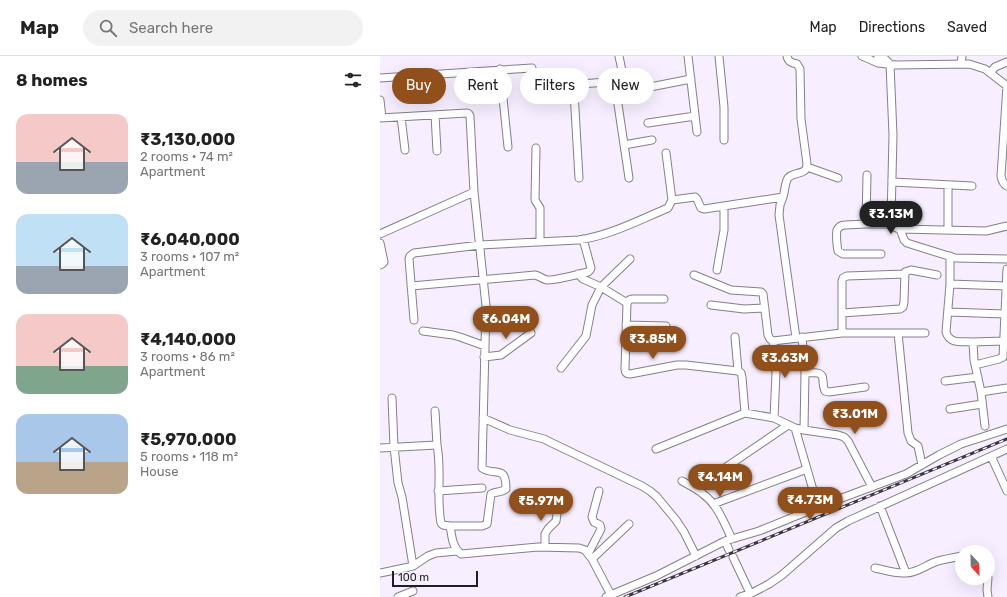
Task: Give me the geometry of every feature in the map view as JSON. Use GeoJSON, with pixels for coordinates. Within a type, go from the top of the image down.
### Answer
{"type":"FeatureCollection","features":[{"type":"Feature","properties":{"kind":"street"},"geometry":{"type":"LineString","coordinates":[[619,56],[621,68]]}},
{"type":"Feature","properties":{"kind":"street"},"geometry":{"type":"LineString","coordinates":[[688,56],[697,132]]}},
{"type":"Feature","properties":{"kind":"street"},"geometry":{"type":"LineString","coordinates":[[720,56],[724,107],[724,140]]}},
{"type":"Feature","properties":{"kind":"street"},"geometry":{"type":"LineString","coordinates":[[787,56],[790,61],[797,64],[800,70],[801,119],[808,164],[806,170],[790,176],[787,179],[779,210],[805,374],[804,430]]}},
{"type":"Feature","properties":{"kind":"street"},"geometry":{"type":"LineString","coordinates":[[862,56],[878,63],[896,65],[969,64],[985,69],[1007,86],[1001,176],[1002,181],[1007,186]]}},
{"type":"Feature","properties":{"kind":"street"},"geometry":{"type":"LineString","coordinates":[[878,56],[884,58],[890,64],[893,135],[891,220],[895,228],[986,231],[1007,226]]}},
{"type":"Feature","properties":{"kind":"street"},"geometry":{"type":"LineString","coordinates":[[961,64],[962,56]]}},
{"type":"Feature","properties":{"kind":"street"},"geometry":{"type":"LineString","coordinates":[[990,73],[995,67],[1007,62]]}},
{"type":"Feature","properties":{"kind":"street"},"geometry":{"type":"LineString","coordinates":[[380,78],[454,73]]}},
{"type":"Feature","properties":{"kind":"street"},"geometry":{"type":"LineString","coordinates":[[654,86],[691,79]]}},
{"type":"Feature","properties":{"kind":"street"},"geometry":{"type":"LineString","coordinates":[[579,178],[574,88],[580,84],[597,83]]}},
{"type":"Feature","properties":{"kind":"street"},"geometry":{"type":"LineString","coordinates":[[380,100],[381,118],[467,113],[470,116],[474,192],[484,280],[486,317],[482,468],[502,474],[505,479],[506,489],[502,492],[491,494],[487,524],[482,526],[450,526],[443,525],[441,523],[438,491],[440,462],[435,411]]}},
{"type":"Feature","properties":{"kind":"street"},"geometry":{"type":"LineString","coordinates":[[504,104],[508,147]]}},
{"type":"Feature","properties":{"kind":"street"},"geometry":{"type":"LineString","coordinates":[[618,104],[629,178]]}},
{"type":"Feature","properties":{"kind":"street"},"geometry":{"type":"LineString","coordinates":[[435,115],[437,151]]}},
{"type":"Feature","properties":{"kind":"street"},"geometry":{"type":"LineString","coordinates":[[648,123],[695,116]]}},
{"type":"Feature","properties":{"kind":"street"},"geometry":{"type":"LineString","coordinates":[[401,117],[405,150]]}},
{"type":"Feature","properties":{"kind":"street"},"geometry":{"type":"LineString","coordinates":[[624,145],[652,140]]}},
{"type":"Feature","properties":{"kind":"street"},"geometry":{"type":"LineString","coordinates":[[536,148],[535,200],[540,208],[540,242]]}},
{"type":"Feature","properties":{"kind":"street"},"geometry":{"type":"LineString","coordinates":[[414,320],[409,259],[414,253],[480,245],[583,239],[605,234],[668,208],[672,200],[666,154]]}},
{"type":"Feature","properties":{"kind":"street"},"geometry":{"type":"LineString","coordinates":[[807,168],[838,178]]}},
{"type":"Feature","properties":{"kind":"street"},"geometry":{"type":"LineString","coordinates":[[866,224],[867,175]]}},
{"type":"Feature","properties":{"kind":"street"},"geometry":{"type":"LineString","coordinates":[[892,182],[972,186]]}},
{"type":"Feature","properties":{"kind":"street"},"geometry":{"type":"LineString","coordinates":[[948,185],[948,230]]}},
{"type":"Feature","properties":{"kind":"street"},"geometry":{"type":"LineString","coordinates":[[380,234],[474,192]]}},
{"type":"Feature","properties":{"kind":"street"},"geometry":{"type":"LineString","coordinates":[[672,200],[695,197],[700,208],[704,209],[783,197]]}},
{"type":"Feature","properties":{"kind":"street"},"geometry":{"type":"LineString","coordinates":[[717,270],[724,230],[724,206]]}},
{"type":"Feature","properties":{"kind":"street"},"geometry":{"type":"LineString","coordinates":[[881,254],[843,254],[838,251],[837,248],[837,230],[845,224],[892,224]]}},
{"type":"Feature","properties":{"kind":"street"},"geometry":{"type":"LineString","coordinates":[[900,229],[904,240],[907,243],[950,256],[962,258],[1007,259]]}},
{"type":"Feature","properties":{"kind":"street"},"geometry":{"type":"LineString","coordinates":[[411,286],[535,275],[550,280],[588,272],[591,268],[583,239]]}},
{"type":"Feature","properties":{"kind":"street"},"geometry":{"type":"LineString","coordinates":[[380,243],[384,262],[380,264]]}},
{"type":"Feature","properties":{"kind":"street"},"geometry":{"type":"LineString","coordinates":[[950,256],[950,284],[946,332],[950,339],[956,342],[1004,341]]}},
{"type":"Feature","properties":{"kind":"street"},"geometry":{"type":"LineString","coordinates":[[561,368],[586,336],[592,305],[601,287],[630,259]]}},
{"type":"Feature","properties":{"kind":"street"},"geometry":{"type":"LineString","coordinates":[[975,365],[1003,357],[1007,269]]}},
{"type":"Feature","properties":{"kind":"street"},"geometry":{"type":"LineString","coordinates":[[842,333],[843,278],[847,276],[904,274],[905,272],[911,270],[937,275]]}},
{"type":"Feature","properties":{"kind":"street"},"geometry":{"type":"LineString","coordinates":[[578,274],[583,279],[601,287],[627,303]]}},
{"type":"Feature","properties":{"kind":"street"},"geometry":{"type":"LineString","coordinates":[[842,313],[900,310],[903,307],[904,302],[904,274]]}},
{"type":"Feature","properties":{"kind":"street"},"geometry":{"type":"LineString","coordinates":[[694,276],[731,290],[761,292],[764,295],[768,335],[773,341],[776,373],[774,418]]}},
{"type":"Feature","properties":{"kind":"street"},"geometry":{"type":"LineString","coordinates":[[950,284],[1006,286]]}},
{"type":"Feature","properties":{"kind":"street"},"geometry":{"type":"LineString","coordinates":[[664,299],[632,299],[627,303],[625,369],[627,374],[677,365],[738,371]]}},
{"type":"Feature","properties":{"kind":"street"},"geometry":{"type":"LineString","coordinates":[[711,305],[744,309],[765,308]]}},
{"type":"Feature","properties":{"kind":"street"},"geometry":{"type":"LineString","coordinates":[[948,312],[1005,314]]}},
{"type":"Feature","properties":{"kind":"street"},"geometry":{"type":"LineString","coordinates":[[626,325],[666,326]]}},
{"type":"Feature","properties":{"kind":"street"},"geometry":{"type":"LineString","coordinates":[[423,331],[453,335],[485,346]]}},
{"type":"Feature","properties":{"kind":"street"},"geometry":{"type":"LineString","coordinates":[[484,357],[501,355],[531,333]]}},
{"type":"Feature","properties":{"kind":"street"},"geometry":{"type":"LineString","coordinates":[[773,341],[842,333],[925,333]]}},
{"type":"Feature","properties":{"kind":"street"},"geometry":{"type":"LineString","coordinates":[[898,333],[908,433],[911,441],[918,446],[922,466]]}},
{"type":"Feature","properties":{"kind":"street"},"geometry":{"type":"LineString","coordinates":[[735,337],[738,371],[741,373],[742,377],[745,413]]}},
{"type":"Feature","properties":{"kind":"street"},"geometry":{"type":"LineString","coordinates":[[973,342],[975,365],[981,392],[985,426]]}},
{"type":"Feature","properties":{"kind":"street"},"geometry":{"type":"LineString","coordinates":[[805,374],[819,373],[822,375],[823,388],[825,391],[829,392],[865,387]]}},
{"type":"Feature","properties":{"kind":"street"},"geometry":{"type":"LineString","coordinates":[[945,381],[978,377]]}},
{"type":"Feature","properties":{"kind":"street"},"geometry":{"type":"LineString","coordinates":[[981,392],[1007,388]]}},
{"type":"Feature","properties":{"kind":"street"},"geometry":{"type":"LineString","coordinates":[[392,398],[394,447],[398,483],[402,497],[413,566]]}},
{"type":"Feature","properties":{"kind":"street"},"geometry":{"type":"LineString","coordinates":[[950,408],[982,404]]}},
{"type":"Feature","properties":{"kind":"street"},"geometry":{"type":"LineString","coordinates":[[656,449],[745,413],[774,418],[791,427],[844,437],[848,441],[872,487]]}},
{"type":"Feature","properties":{"kind":"street"},"geometry":{"type":"LineString","coordinates":[[483,418],[510,430],[540,438],[552,443],[642,486],[658,497],[676,520],[696,556]]}},
{"type":"Feature","properties":{"kind":"street"},"geometry":{"type":"LineString","coordinates":[[791,427],[807,469],[818,507]]}},
{"type":"Feature","properties":{"kind":"street"},"geometry":{"type":"LineString","coordinates":[[722,470],[791,427]]}},
{"type":"Feature","properties":{"kind":"street"},"geometry":{"type":"LineString","coordinates":[[450,526],[454,546],[461,554],[545,547],[579,548],[585,550],[590,556],[609,596],[656,576],[729,540],[753,533],[906,474],[961,444],[1007,429]]}},
{"type":"Feature","properties":{"kind":"street"},"geometry":{"type":"LineString","coordinates":[[380,448],[438,445]]}},
{"type":"Feature","properties":{"kind":"street"},"geometry":{"type":"LineString","coordinates":[[740,597],[769,584],[782,575],[836,528],[848,521],[1007,449]]}},
{"type":"Feature","properties":{"kind":"street"},"geometry":{"type":"LineString","coordinates":[[991,456],[1007,491]]}},
{"type":"Feature","properties":{"kind":"street"},"geometry":{"type":"LineString","coordinates":[[713,504],[807,469]]}},
{"type":"Feature","properties":{"kind":"street"},"geometry":{"type":"LineString","coordinates":[[682,481],[703,494],[718,511],[729,540],[731,553],[750,593]]}},
{"type":"Feature","properties":{"kind":"street"},"geometry":{"type":"LineString","coordinates":[[438,491],[482,488]]}},
{"type":"Feature","properties":{"kind":"street"},"geometry":{"type":"LineString","coordinates":[[590,556],[601,529],[600,525],[594,522],[592,517],[599,491]]}},
{"type":"Feature","properties":{"kind":"street"},"geometry":{"type":"LineString","coordinates":[[545,547],[545,534],[556,521],[559,500]]}},
{"type":"Feature","properties":{"kind":"street"},"geometry":{"type":"LineString","coordinates":[[880,506],[906,574]]}},
{"type":"Feature","properties":{"kind":"street"},"geometry":{"type":"LineString","coordinates":[[590,556],[629,524]]}},
{"type":"Feature","properties":{"kind":"street"},"geometry":{"type":"LineString","coordinates":[[380,573],[413,566],[428,556],[436,553],[457,551]]}},
{"type":"Feature","properties":{"kind":"street"},"geometry":{"type":"LineString","coordinates":[[875,568],[906,574],[934,563],[955,558]]}},
{"type":"Feature","properties":{"kind":"street"},"geometry":{"type":"LineString","coordinates":[[987,585],[988,597]]}},
{"type":"Feature","properties":{"kind":"street"},"geometry":{"type":"LineString","coordinates":[[398,597],[413,591]]}},
{"type":"Feature","properties":{"kind":"railway"},"geometry":{"type":"LineString","coordinates":[[625,597],[1007,439]]}}]}
